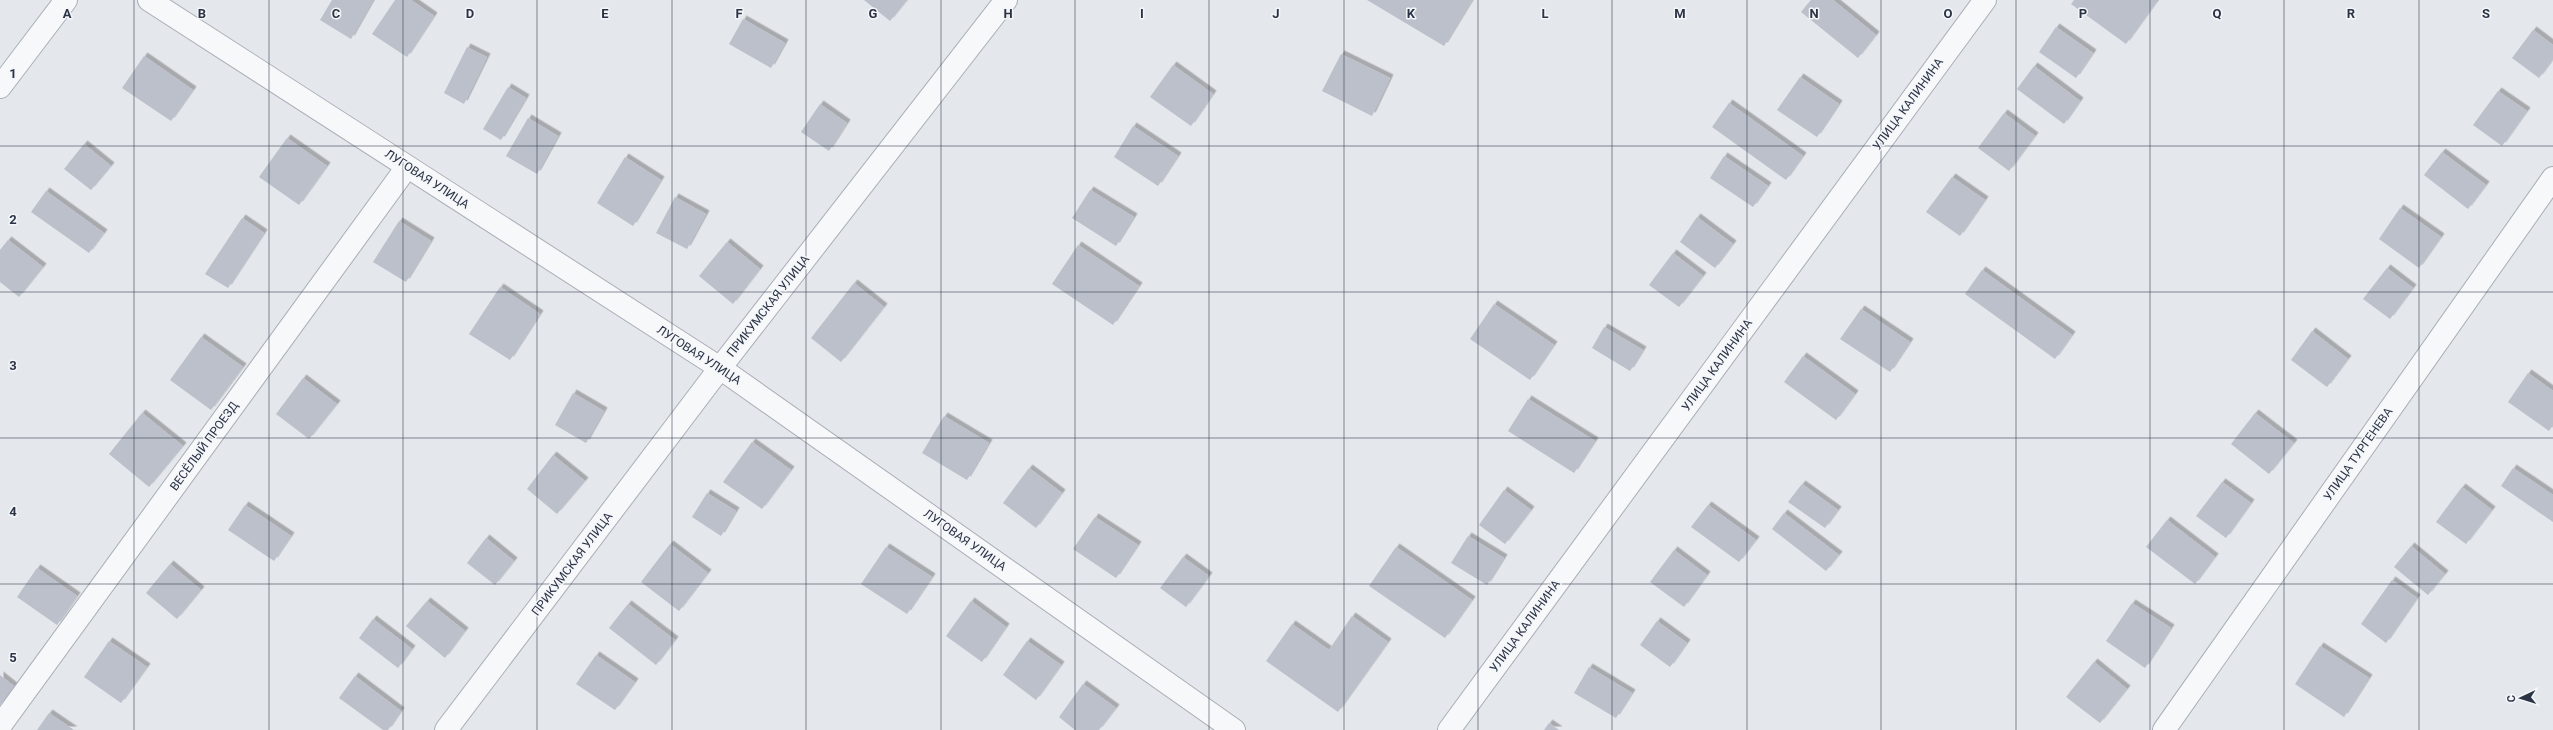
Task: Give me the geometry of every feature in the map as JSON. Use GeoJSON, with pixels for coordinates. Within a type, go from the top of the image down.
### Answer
{"type":"FeatureCollection","features":[{"type":"Feature","properties":{"kind":"street"},"geometry":{"type":"LineString","coordinates":[[0,87],[66,0]]}},
{"type":"Feature","properties":{"kind":"street","name":"ЛУГОВАЯ УЛИЦА"},"geometry":{"type":"LineString","coordinates":[[149,0],[720,368],[1234,730]]}},
{"type":"Feature","properties":{"kind":"street","name":"ПРИКУМСКАЯ УЛИЦА"},"geometry":{"type":"LineString","coordinates":[[446,730],[720,368],[1006,0]]}},
{"type":"Feature","properties":{"kind":"street","name":"УЛИЦА КАЛИНИНА"},"geometry":{"type":"LineString","coordinates":[[1449,730],[1985,0]]}},
{"type":"Feature","properties":{"kind":"street","name":"ВЕСЁЛЫЙ ПРОЕЗД"},"geometry":{"type":"LineString","coordinates":[[0,726],[408,167]]}},
{"type":"Feature","properties":{"kind":"street","name":"УЛИЦА ТУРГЕНЕВА"},"geometry":{"type":"LineString","coordinates":[[2164,730],[2553,178]]}},
{"type":"Feature","properties":{"kind":"building"},"geometry":{"type":"Polygon","coordinates":[[[332,0],[373,0],[351,39],[320,20],[332,0]]]}},
{"type":"Feature","properties":{"kind":"building"},"geometry":{"type":"Polygon","coordinates":[[[395,0],[411,0],[434,16],[407,57],[372,34],[395,0]]]}},
{"type":"Feature","properties":{"kind":"building"},"geometry":{"type":"Polygon","coordinates":[[[864,0],[907,0],[890,21],[864,0]]]}},
{"type":"Feature","properties":{"kind":"building"},"geometry":{"type":"Polygon","coordinates":[[[1367,0],[1472,0],[1444,46],[1367,0]]]}},
{"type":"Feature","properties":{"kind":"building"},"geometry":{"type":"Polygon","coordinates":[[[1811,0],[1833,0],[1876,35],[1858,58],[1801,12],[1811,0]]]}},
{"type":"Feature","properties":{"kind":"building"},"geometry":{"type":"Polygon","coordinates":[[[2074,0],[2157,1],[2126,44],[2071,4],[2074,0]]]}},
{"type":"Feature","properties":{"kind":"building"},"geometry":{"type":"Polygon","coordinates":[[[743,19],[785,43],[771,68],[729,44],[743,19]]]}},
{"type":"Feature","properties":{"kind":"building"},"geometry":{"type":"Polygon","coordinates":[[[2056,27],[2093,53],[2076,78],[2039,52],[2056,27]]]}},
{"type":"Feature","properties":{"kind":"building"},"geometry":{"type":"Polygon","coordinates":[[[2533,30],[2553,45],[2553,59],[2539,78],[2512,58],[2533,30]]]}},
{"type":"Feature","properties":{"kind":"building"},"geometry":{"type":"Polygon","coordinates":[[[467,47],[487,57],[464,104],[444,93],[467,47]]]}},
{"type":"Feature","properties":{"kind":"building"},"geometry":{"type":"Polygon","coordinates":[[[1341,54],[1390,78],[1372,116],[1322,91],[1341,54]]]}},
{"type":"Feature","properties":{"kind":"building"},"geometry":{"type":"Polygon","coordinates":[[[144,56],[193,90],[171,121],[122,88],[144,56]]]}},
{"type":"Feature","properties":{"kind":"building"},"geometry":{"type":"Polygon","coordinates":[[[1173,65],[1213,94],[1191,126],[1150,97],[1173,65]]]}},
{"type":"Feature","properties":{"kind":"building"},"geometry":{"type":"Polygon","coordinates":[[[2034,66],[2080,101],[2064,124],[2017,89],[2034,66]]]}},
{"type":"Feature","properties":{"kind":"building"},"geometry":{"type":"Polygon","coordinates":[[[1800,77],[1839,104],[1817,137],[1777,110],[1800,77]]]}},
{"type":"Feature","properties":{"kind":"building"},"geometry":{"type":"Polygon","coordinates":[[[508,87],[526,98],[501,140],[483,129],[508,87]]]}},
{"type":"Feature","properties":{"kind":"building"},"geometry":{"type":"Polygon","coordinates":[[[2498,91],[2527,111],[2502,146],[2473,125],[2498,91]]]}},
{"type":"Feature","properties":{"kind":"building"},"geometry":{"type":"Polygon","coordinates":[[[1729,103],[1803,156],[1786,180],[1712,127],[1729,103]]]}},
{"type":"Feature","properties":{"kind":"building"},"geometry":{"type":"Polygon","coordinates":[[[820,104],[847,123],[829,151],[801,132],[820,104]]]}},
{"type":"Feature","properties":{"kind":"building"},"geometry":{"type":"Polygon","coordinates":[[[2004,113],[2035,136],[2009,171],[1978,148],[2004,113]]]}},
{"type":"Feature","properties":{"kind":"building"},"geometry":{"type":"Polygon","coordinates":[[[528,118],[558,136],[537,174],[506,156],[528,118]]]}},
{"type":"Feature","properties":{"kind":"building"},"geometry":{"type":"Polygon","coordinates":[[[1133,126],[1178,156],[1158,186],[1114,157],[1133,126]]]}},
{"type":"Feature","properties":{"kind":"building"},"geometry":{"type":"Polygon","coordinates":[[[287,138],[327,166],[299,205],[259,177],[287,138]]]}},
{"type":"Feature","properties":{"kind":"building"},"geometry":{"type":"Polygon","coordinates":[[[84,144],[111,166],[91,190],[64,169],[84,144]]]}},
{"type":"Feature","properties":{"kind":"building"},"geometry":{"type":"Polygon","coordinates":[[[2442,152],[2486,185],[2468,209],[2424,175],[2442,152]]]}},
{"type":"Feature","properties":{"kind":"building"},"geometry":{"type":"Polygon","coordinates":[[[1724,156],[1768,186],[1753,207],[1710,178],[1724,156]]]}},
{"type":"Feature","properties":{"kind":"building"},"geometry":{"type":"Polygon","coordinates":[[[625,157],[661,180],[633,226],[597,203],[625,157]]]}},
{"type":"Feature","properties":{"kind":"building"},"geometry":{"type":"Polygon","coordinates":[[[1952,177],[1985,200],[1960,236],[1926,212],[1952,177]]]}},
{"type":"Feature","properties":{"kind":"building"},"geometry":{"type":"Polygon","coordinates":[[[1090,190],[1134,217],[1116,246],[1072,218],[1090,190]]]}},
{"type":"Feature","properties":{"kind":"building"},"geometry":{"type":"Polygon","coordinates":[[[46,191],[104,233],[89,253],[31,212],[46,191]]]}},
{"type":"Feature","properties":{"kind":"building"},"geometry":{"type":"Polygon","coordinates":[[[675,197],[706,214],[687,249],[656,233],[675,197]]]}},
{"type":"Feature","properties":{"kind":"building"},"geometry":{"type":"Polygon","coordinates":[[[2400,208],[2441,237],[2419,268],[2379,239],[2400,208]]]}},
{"type":"Feature","properties":{"kind":"building"},"geometry":{"type":"Polygon","coordinates":[[[1697,217],[1733,244],[1715,268],[1680,242],[1697,217]]]}},
{"type":"Feature","properties":{"kind":"building"},"geometry":{"type":"Polygon","coordinates":[[[242,218],[264,233],[228,288],[205,274],[242,218]]]}},
{"type":"Feature","properties":{"kind":"building"},"geometry":{"type":"Polygon","coordinates":[[[399,221],[431,241],[406,282],[373,262],[399,221]]]}},
{"type":"Feature","properties":{"kind":"building"},"geometry":{"type":"Polygon","coordinates":[[[8,240],[43,267],[19,297],[0,282],[0,250],[8,240]]]}},
{"type":"Feature","properties":{"kind":"building"},"geometry":{"type":"Polygon","coordinates":[[[727,242],[760,269],[733,304],[699,276],[727,242]]]}},
{"type":"Feature","properties":{"kind":"building"},"geometry":{"type":"Polygon","coordinates":[[[1078,245],[1139,286],[1113,325],[1052,284],[1078,245]]]}},
{"type":"Feature","properties":{"kind":"building"},"geometry":{"type":"Polygon","coordinates":[[[1673,253],[1703,276],[1679,307],[1649,285],[1673,253]]]}},
{"type":"Feature","properties":{"kind":"building"},"geometry":{"type":"Polygon","coordinates":[[[2387,268],[2413,288],[2390,319],[2363,299],[2387,268]]]}},
{"type":"Feature","properties":{"kind":"building"},"geometry":{"type":"Polygon","coordinates":[[[1982,270],[2072,335],[2055,359],[1965,294],[1982,270]]]}},
{"type":"Feature","properties":{"kind":"building"},"geometry":{"type":"Polygon","coordinates":[[[854,283],[884,307],[841,362],[811,338],[854,283]]]}},
{"type":"Feature","properties":{"kind":"building"},"geometry":{"type":"Polygon","coordinates":[[[500,287],[540,314],[510,360],[469,334],[500,287]]]}},
{"type":"Feature","properties":{"kind":"building"},"geometry":{"type":"Polygon","coordinates":[[[1494,304],[1554,345],[1530,380],[1470,339],[1494,304]]]}},
{"type":"Feature","properties":{"kind":"building"},"geometry":{"type":"Polygon","coordinates":[[[1861,309],[1910,342],[1890,372],[1840,339],[1861,309]]]}},
{"type":"Feature","properties":{"kind":"building"},"geometry":{"type":"Polygon","coordinates":[[[1604,327],[1643,350],[1630,371],[1592,348],[1604,327]]]}},
{"type":"Feature","properties":{"kind":"building"},"geometry":{"type":"Polygon","coordinates":[[[2312,331],[2348,359],[2327,387],[2291,360],[2312,331]]]}},
{"type":"Feature","properties":{"kind":"building"},"geometry":{"type":"Polygon","coordinates":[[[201,337],[243,367],[211,410],[170,380],[201,337]]]}},
{"type":"Feature","properties":{"kind":"building"},"geometry":{"type":"Polygon","coordinates":[[[1803,356],[1855,394],[1836,420],[1784,382],[1803,356]]]}},
{"type":"Feature","properties":{"kind":"building"},"geometry":{"type":"Polygon","coordinates":[[[2528,373],[2553,391],[2553,425],[2549,431],[2508,402],[2528,373]]]}},
{"type":"Feature","properties":{"kind":"building"},"geometry":{"type":"Polygon","coordinates":[[[303,378],[337,404],[309,439],[276,414],[303,378]]]}},
{"type":"Feature","properties":{"kind":"building"},"geometry":{"type":"Polygon","coordinates":[[[573,393],[604,411],[586,443],[555,425],[573,393]]]}},
{"type":"Feature","properties":{"kind":"building"},"geometry":{"type":"Polygon","coordinates":[[[1528,399],[1595,441],[1574,473],[1508,431],[1528,399]]]}},
{"type":"Feature","properties":{"kind":"building"},"geometry":{"type":"Polygon","coordinates":[[[142,413],[183,446],[149,487],[109,454],[142,413]]]}},
{"type":"Feature","properties":{"kind":"building"},"geometry":{"type":"Polygon","coordinates":[[[2255,413],[2294,443],[2269,474],[2231,444],[2255,413]]]}},
{"type":"Feature","properties":{"kind":"building"},"geometry":{"type":"Polygon","coordinates":[[[944,416],[989,443],[967,480],[922,453],[944,416]]]}},
{"type":"Feature","properties":{"kind":"building"},"geometry":{"type":"Polygon","coordinates":[[[752,442],[791,470],[762,509],[723,482],[752,442]]]}},
{"type":"Feature","properties":{"kind":"building"},"geometry":{"type":"Polygon","coordinates":[[[553,455],[585,481],[557,514],[527,489],[553,455]]]}},
{"type":"Feature","properties":{"kind":"building"},"geometry":{"type":"Polygon","coordinates":[[[1029,468],[1062,493],[1036,528],[1003,503],[1029,468]]]}},
{"type":"Feature","properties":{"kind":"building"},"geometry":{"type":"Polygon","coordinates":[[[2513,468],[2553,495],[2553,522],[2501,486],[2513,468]]]}},
{"type":"Feature","properties":{"kind":"building"},"geometry":{"type":"Polygon","coordinates":[[[2222,482],[2251,503],[2226,538],[2196,516],[2222,482]]]}},
{"type":"Feature","properties":{"kind":"building"},"geometry":{"type":"Polygon","coordinates":[[[1802,484],[1838,510],[1825,528],[1788,502],[1802,484]]]}},
{"type":"Feature","properties":{"kind":"building"},"geometry":{"type":"Polygon","coordinates":[[[2462,487],[2492,510],[2466,544],[2436,522],[2462,487]]]}},
{"type":"Feature","properties":{"kind":"building"},"geometry":{"type":"Polygon","coordinates":[[[1504,490],[1531,510],[1505,544],[1479,525],[1504,490]]]}},
{"type":"Feature","properties":{"kind":"building"},"geometry":{"type":"Polygon","coordinates":[[[707,493],[736,511],[721,536],[692,517],[707,493]]]}},
{"type":"Feature","properties":{"kind":"building"},"geometry":{"type":"Polygon","coordinates":[[[245,505],[291,536],[274,561],[228,530],[245,505]]]}},
{"type":"Feature","properties":{"kind":"building"},"geometry":{"type":"Polygon","coordinates":[[[1708,505],[1756,540],[1739,562],[1691,527],[1708,505]]]}},
{"type":"Feature","properties":{"kind":"building"},"geometry":{"type":"Polygon","coordinates":[[[1784,513],[1839,555],[1826,571],[1772,529],[1784,513]]]}},
{"type":"Feature","properties":{"kind":"building"},"geometry":{"type":"Polygon","coordinates":[[[1095,517],[1138,545],[1116,578],[1073,549],[1095,517]]]}},
{"type":"Feature","properties":{"kind":"building"},"geometry":{"type":"Polygon","coordinates":[[[2167,520],[2215,557],[2195,584],[2146,547],[2167,520]]]}},
{"type":"Feature","properties":{"kind":"building"},"geometry":{"type":"Polygon","coordinates":[[[1468,536],[1504,558],[1487,585],[1451,563],[1468,536]]]}},
{"type":"Feature","properties":{"kind":"building"},"geometry":{"type":"Polygon","coordinates":[[[486,538],[514,561],[495,585],[467,563],[486,538]]]}},
{"type":"Feature","properties":{"kind":"building"},"geometry":{"type":"Polygon","coordinates":[[[670,544],[708,573],[679,611],[641,582],[670,544]]]}},
{"type":"Feature","properties":{"kind":"building"},"geometry":{"type":"Polygon","coordinates":[[[2411,546],[2445,574],[2428,595],[2394,567],[2411,546]]]}},
{"type":"Feature","properties":{"kind":"building"},"geometry":{"type":"Polygon","coordinates":[[[886,547],[932,577],[907,614],[861,584],[886,547]]]}},
{"type":"Feature","properties":{"kind":"building"},"geometry":{"type":"Polygon","coordinates":[[[1396,547],[1472,600],[1445,638],[1369,586],[1396,547]]]}},
{"type":"Feature","properties":{"kind":"building"},"geometry":{"type":"Polygon","coordinates":[[[1674,550],[1707,575],[1684,607],[1650,582],[1674,550]]]}},
{"type":"Feature","properties":{"kind":"building"},"geometry":{"type":"Polygon","coordinates":[[[1183,557],[1209,576],[1186,607],[1160,588],[1183,557]]]}},
{"type":"Feature","properties":{"kind":"building"},"geometry":{"type":"Polygon","coordinates":[[[170,564],[201,590],[177,619],[146,593],[170,564]]]}},
{"type":"Feature","properties":{"kind":"building"},"geometry":{"type":"Polygon","coordinates":[[[37,568],[77,596],[57,625],[17,597],[37,568]]]}},
{"type":"Feature","properties":{"kind":"building"},"geometry":{"type":"Polygon","coordinates":[[[2392,580],[2417,598],[2386,643],[2361,624],[2392,580]]]}},
{"type":"Feature","properties":{"kind":"building"},"geometry":{"type":"Polygon","coordinates":[[[427,601],[465,631],[445,658],[406,626],[427,601]]]}},
{"type":"Feature","properties":{"kind":"building"},"geometry":{"type":"Polygon","coordinates":[[[971,601],[1006,627],[982,662],[946,636],[971,601]]]}},
{"type":"Feature","properties":{"kind":"building"},"geometry":{"type":"Polygon","coordinates":[[[2132,603],[2171,628],[2145,668],[2106,641],[2132,603]]]}},
{"type":"Feature","properties":{"kind":"building"},"geometry":{"type":"Polygon","coordinates":[[[628,604],[675,640],[656,665],[609,628],[628,604]]]}},
{"type":"Feature","properties":{"kind":"building"},"geometry":{"type":"Polygon","coordinates":[[[1352,616],[1388,642],[1338,712],[1266,661],[1292,624],[1329,650],[1352,616]]]}},
{"type":"Feature","properties":{"kind":"building"},"geometry":{"type":"Polygon","coordinates":[[[373,619],[412,649],[398,668],[359,638],[373,619]]]}},
{"type":"Feature","properties":{"kind":"building"},"geometry":{"type":"Polygon","coordinates":[[[1657,621],[1687,643],[1670,667],[1640,645],[1657,621]]]}},
{"type":"Feature","properties":{"kind":"building"},"geometry":{"type":"Polygon","coordinates":[[[109,641],[147,667],[121,703],[84,677],[109,641]]]}},
{"type":"Feature","properties":{"kind":"building"},"geometry":{"type":"Polygon","coordinates":[[[1027,641],[1061,665],[1036,700],[1003,675],[1027,641]]]}},
{"type":"Feature","properties":{"kind":"building"},"geometry":{"type":"Polygon","coordinates":[[[2320,646],[2369,678],[2344,717],[2295,684],[2320,646]]]}},
{"type":"Feature","properties":{"kind":"building"},"geometry":{"type":"Polygon","coordinates":[[[596,655],[635,682],[615,710],[576,684],[596,655]]]}},
{"type":"Feature","properties":{"kind":"building"},"geometry":{"type":"Polygon","coordinates":[[[2094,662],[2127,689],[2100,723],[2066,697],[2094,662]]]}},
{"type":"Feature","properties":{"kind":"building"},"geometry":{"type":"Polygon","coordinates":[[[1589,667],[1632,693],[1616,718],[1574,693],[1589,667]]]}},
{"type":"Feature","properties":{"kind":"building"},"geometry":{"type":"Polygon","coordinates":[[[0,675],[15,687],[0,705],[0,675]]]}},
{"type":"Feature","properties":{"kind":"building"},"geometry":{"type":"Polygon","coordinates":[[[355,676],[401,711],[388,730],[383,730],[339,698],[355,676]]]}},
{"type":"Feature","properties":{"kind":"building"},"geometry":{"type":"Polygon","coordinates":[[[1083,684],[1116,708],[1099,730],[1075,730],[1059,717],[1083,684]]]}},
{"type":"Feature","properties":{"kind":"building"},"geometry":{"type":"Polygon","coordinates":[[[49,713],[74,730],[37,730],[49,713]]]}},
{"type":"Feature","properties":{"kind":"building"},"geometry":{"type":"Polygon","coordinates":[[[1549,723],[1559,730],[1544,730],[1549,723]]]}}]}
